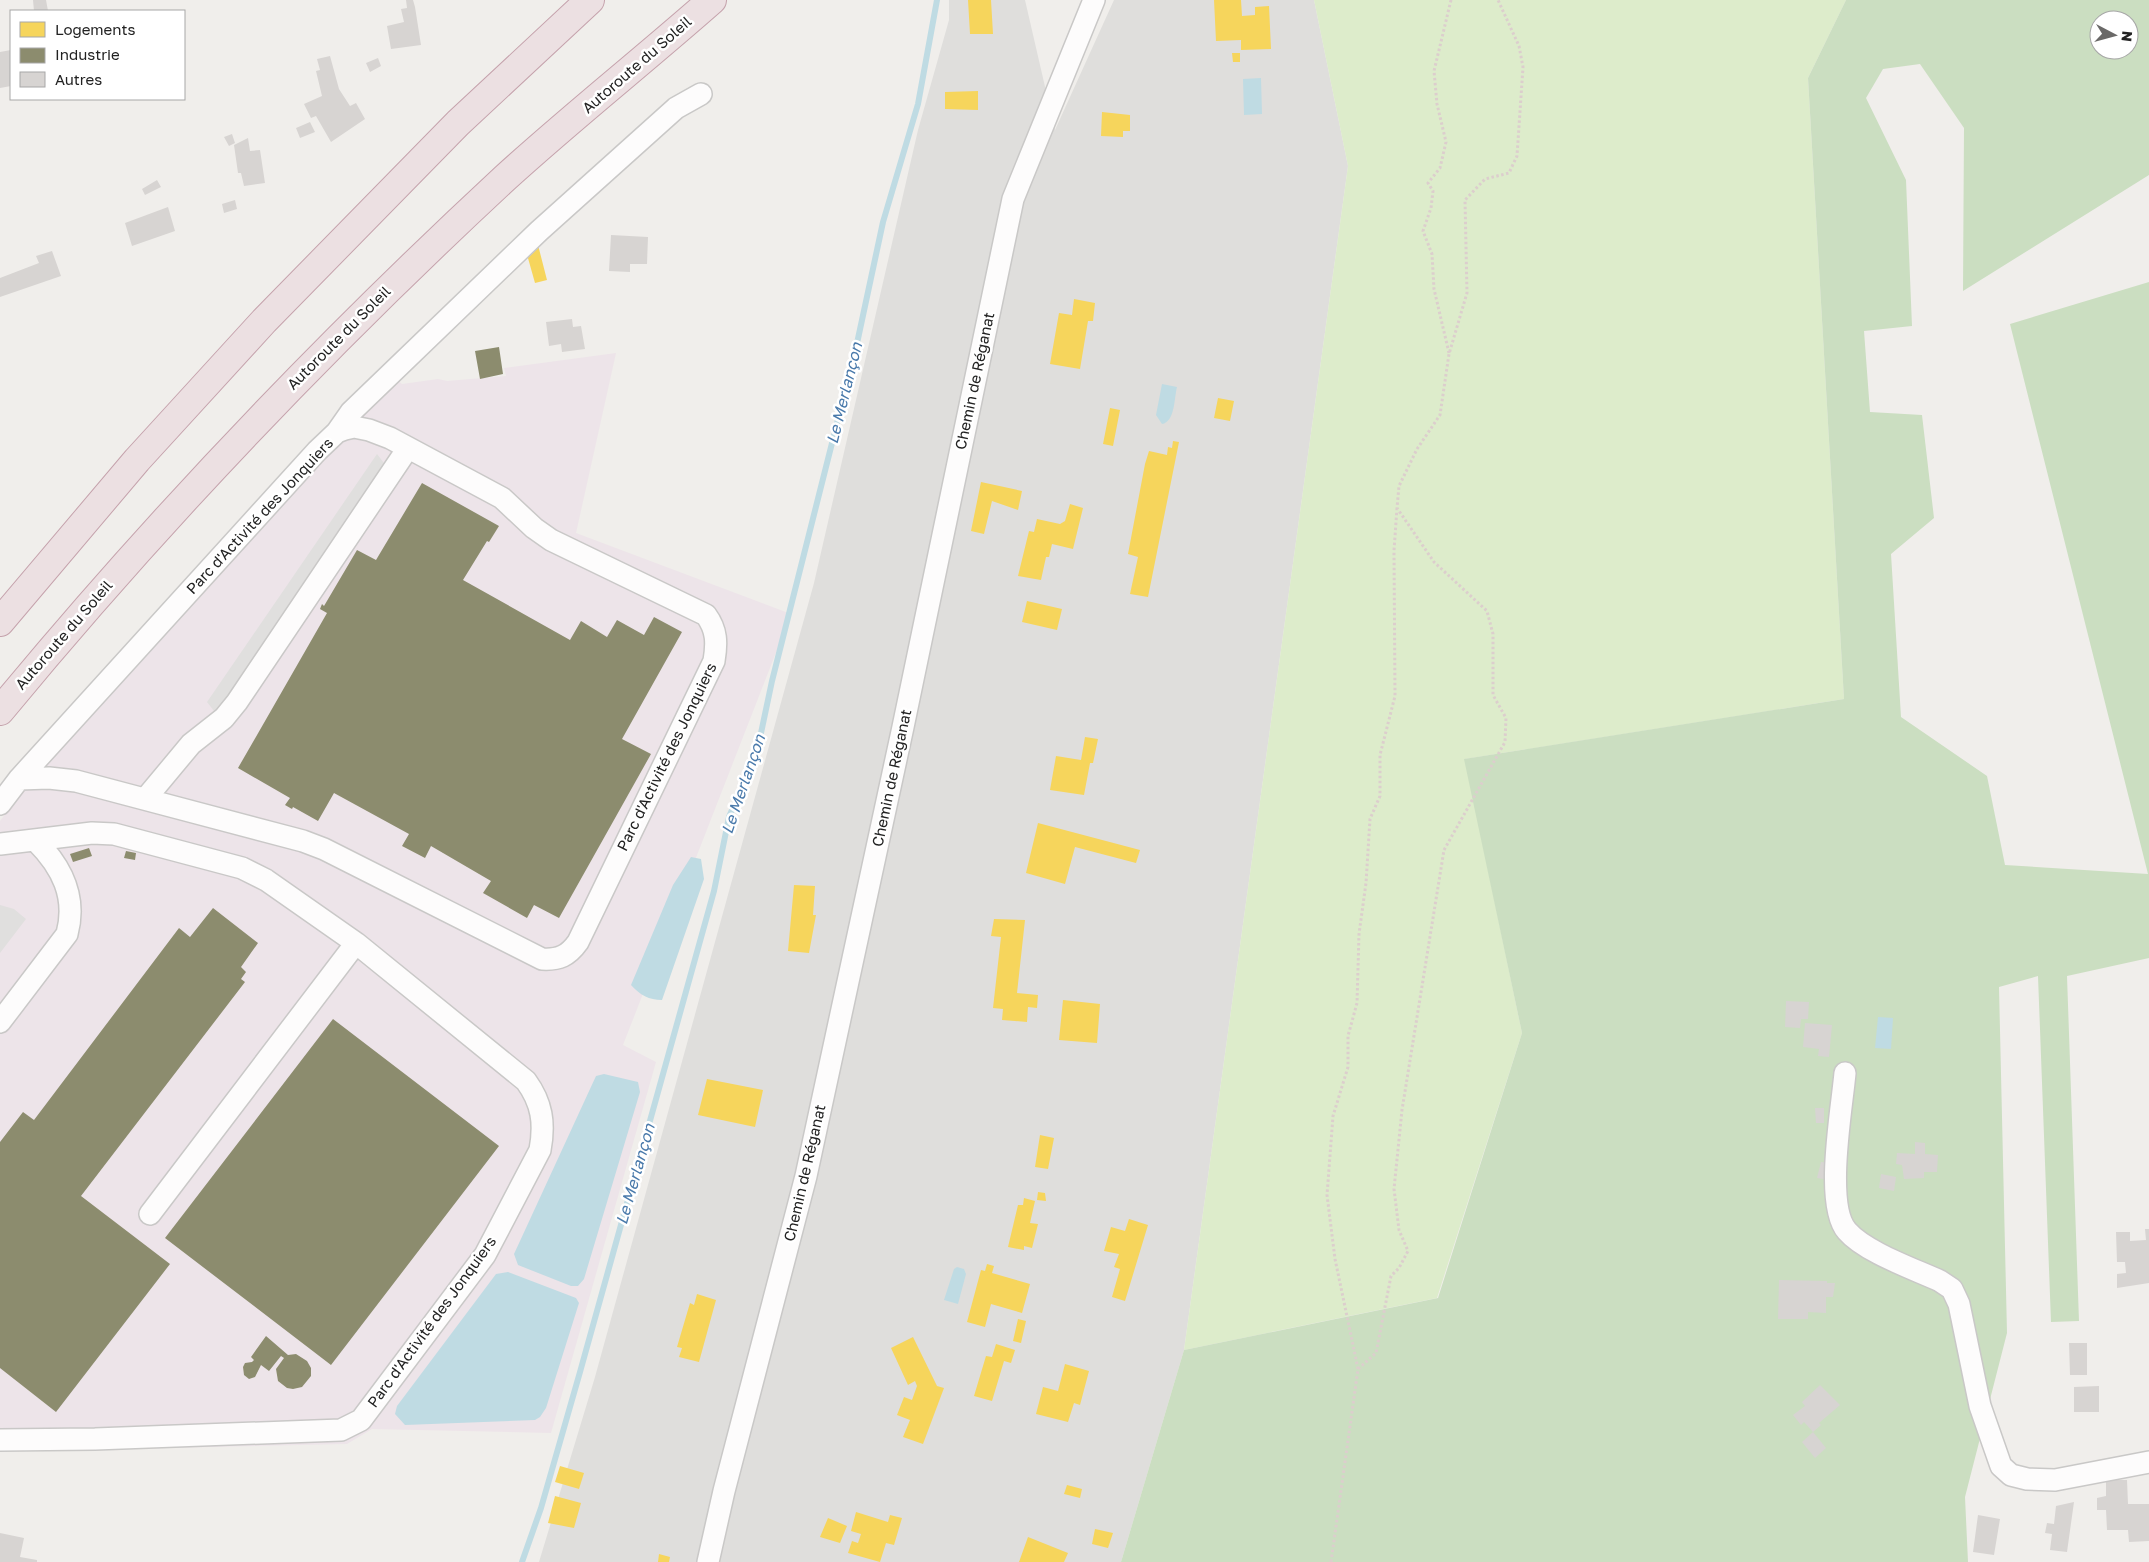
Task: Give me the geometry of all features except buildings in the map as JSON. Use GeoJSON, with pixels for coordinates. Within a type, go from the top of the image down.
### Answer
{"type":"FeatureCollection","features":[{"type":"Feature","properties":{"kind":"highway"},"geometry":{"type":"LineString","coordinates":[[0,622],[137,460],[264,321],[458,123],[590,0]]}},
{"type":"Feature","properties":{"kind":"highway","name":"Autoroute du Soleil"},"geometry":{"type":"LineString","coordinates":[[0,711],[66,630],[204,477],[347,328],[507,176],[712,0]]}},
{"type":"Feature","properties":{"kind":"street","name":"Chemin de Réganat"},"geometry":{"type":"LineString","coordinates":[[708,1562],[724,1490],[806,1176],[901,736],[1013,199],[1094,0]]}},
{"type":"Feature","properties":{"kind":"street"},"geometry":{"type":"LineString","coordinates":[[337,432],[351,412],[539,231],[676,108],[701,94]]}},
{"type":"Feature","properties":{"kind":"street","name":"Parc d'Activité des Jonquiers"},"geometry":{"type":"LineString","coordinates":[[0,804],[19,779],[317,451],[337,432],[354,427],[362,428],[408,448],[502,498],[534,528],[551,540],[706,615],[714,626],[717,643],[714,661],[578,942],[570,954],[556,960],[542,959],[324,849],[281,833],[76,781],[50,778],[19,779]]}},
{"type":"Feature","properties":{"kind":"street"},"geometry":{"type":"LineString","coordinates":[[146,798],[191,744],[224,718],[237,702],[408,448]]}},
{"type":"Feature","properties":{"kind":"street","name":"Parc d'Activité des Jonquiers"},"geometry":{"type":"LineString","coordinates":[[0,844],[92,833],[114,834],[242,868],[266,880],[356,943],[526,1081],[536,1094],[542,1113],[543,1132],[540,1150],[486,1255],[361,1420],[341,1430],[95,1439],[0,1440]]}},
{"type":"Feature","properties":{"kind":"street"},"geometry":{"type":"LineString","coordinates":[[0,1022],[67,934],[71,918],[71,902],[66,886],[48,854],[36,841]]}},
{"type":"Feature","properties":{"kind":"street"},"geometry":{"type":"LineString","coordinates":[[150,1214],[356,943]]}},
{"type":"Feature","properties":{"kind":"street"},"geometry":{"type":"LineString","coordinates":[[1845,1073],[1835,1184],[1837,1213],[1846,1230],[1862,1244],[1940,1281],[1952,1289],[1960,1304],[1980,1406],[2001,1466],[2011,1475],[2027,1479],[2055,1480],[2149,1462]]}},
{"type":"Feature","properties":{"kind":"path"},"geometry":{"type":"LineString","coordinates":[[1450,354],[1434,289],[1432,254],[1423,231],[1432,208],[1433,191],[1428,183],[1440,168],[1446,142],[1436,104],[1434,71],[1451,0]]}},
{"type":"Feature","properties":{"kind":"path"},"geometry":{"type":"LineString","coordinates":[[1331,1562],[1358,1369],[1335,1260],[1327,1194],[1332,1116],[1348,1067],[1348,1036],[1357,1003],[1359,934],[1366,883],[1370,819],[1380,796],[1380,754],[1394,696],[1394,550],[1399,486],[1417,449],[1440,415],[1450,354],[1467,293],[1465,200],[1485,178],[1509,173],[1518,156],[1523,67],[1519,46],[1498,0]]}},
{"type":"Feature","properties":{"kind":"path"},"geometry":{"type":"LineString","coordinates":[[1358,1369],[1376,1353],[1391,1276],[1408,1251],[1399,1230],[1394,1189],[1402,1110],[1444,850],[1505,742],[1506,718],[1493,694],[1493,634],[1487,611],[1434,562],[1398,508]]}},
{"type":"Feature","properties":{"kind":"shaded area"},"geometry":{"type":"Polygon","coordinates":[[[949,0],[1025,0],[1055,130],[1114,0],[1314,0],[1348,166],[1184,1350],[1121,1562],[539,1562],[595,1377],[814,583],[918,130],[949,20],[949,0]]]}},
{"type":"Feature","properties":{"kind":"shaded area"},"geometry":{"type":"Polygon","coordinates":[[[616,353],[576,533],[791,614],[623,1045],[656,1062],[551,1433],[372,1429],[347,1444],[122,1449],[0,1447],[0,821],[36,773],[395,378],[402,384],[438,379],[447,381],[506,376],[504,368],[616,353]]]}},
{"type":"Feature","properties":{"kind":"shaded area"},"geometry":{"type":"Polygon","coordinates":[[[377,454],[397,480],[229,730],[207,702],[377,454]]]}},
{"type":"Feature","properties":{"kind":"shaded area"},"geometry":{"type":"Polygon","coordinates":[[[0,905],[14,909],[26,919],[0,953],[0,905]]]}},
{"type":"Feature","properties":{"kind":"green space"},"geometry":{"type":"Polygon","coordinates":[[[1314,0],[1846,0],[1808,78],[1844,699],[1465,759],[1522,1033],[1437,1298],[1184,1350],[1348,166],[1314,0]]]}},
{"type":"Feature","properties":{"kind":"green space"},"geometry":{"type":"Polygon","coordinates":[[[1846,0],[2149,0],[2149,175],[1963,291],[1964,128],[1920,64],[1883,69],[1866,98],[1906,180],[1912,326],[1864,331],[1870,412],[1922,415],[1934,518],[1891,554],[1901,717],[1987,776],[2005,865],[2148,874],[2010,324],[2149,282],[2149,958],[2067,976],[2079,1321],[2051,1322],[2038,976],[1999,987],[2007,1333],[1965,1497],[1968,1562],[1121,1562],[1184,1350],[1438,1298],[1522,1033],[1464,759],[1844,699],[1808,78],[1846,0]]]}},
{"type":"Feature","properties":{"kind":"water"},"geometry":{"type":"Polygon","coordinates":[[[1261,78],[1262,114],[1244,115],[1243,79],[1261,78]]]}},
{"type":"Feature","properties":{"kind":"water"},"geometry":{"type":"Polygon","coordinates":[[[1162,384],[1177,387],[1172,415],[1162,424],[1156,415],[1162,384]]]}},
{"type":"Feature","properties":{"kind":"water"},"geometry":{"type":"Polygon","coordinates":[[[691,857],[701,859],[704,879],[662,1000],[649,998],[638,992],[631,985],[673,885],[691,857]]]}},
{"type":"Feature","properties":{"kind":"water"},"geometry":{"type":"Polygon","coordinates":[[[1878,1017],[1893,1018],[1891,1049],[1875,1048],[1878,1017]]]}},
{"type":"Feature","properties":{"kind":"water"},"geometry":{"type":"Polygon","coordinates":[[[604,1074],[638,1082],[640,1092],[584,1279],[578,1286],[571,1286],[518,1265],[514,1254],[596,1076],[604,1074]]]}},
{"type":"Feature","properties":{"kind":"water"},"geometry":{"type":"Polygon","coordinates":[[[957,1267],[964,1269],[966,1274],[958,1304],[944,1300],[954,1269],[957,1267]]]}},
{"type":"Feature","properties":{"kind":"water"},"geometry":{"type":"Polygon","coordinates":[[[508,1272],[576,1298],[579,1303],[546,1408],[540,1417],[535,1420],[405,1425],[395,1414],[397,1406],[496,1274],[508,1272]]]}},
{"type":"Feature","properties":{"kind":"waterway","name":"Le Merlançon"},"geometry":{"type":"LineString","coordinates":[[522,1562],[541,1508],[580,1372],[714,891],[729,817],[757,752],[772,681],[856,348],[883,222],[918,104],[937,0]]}}]}
